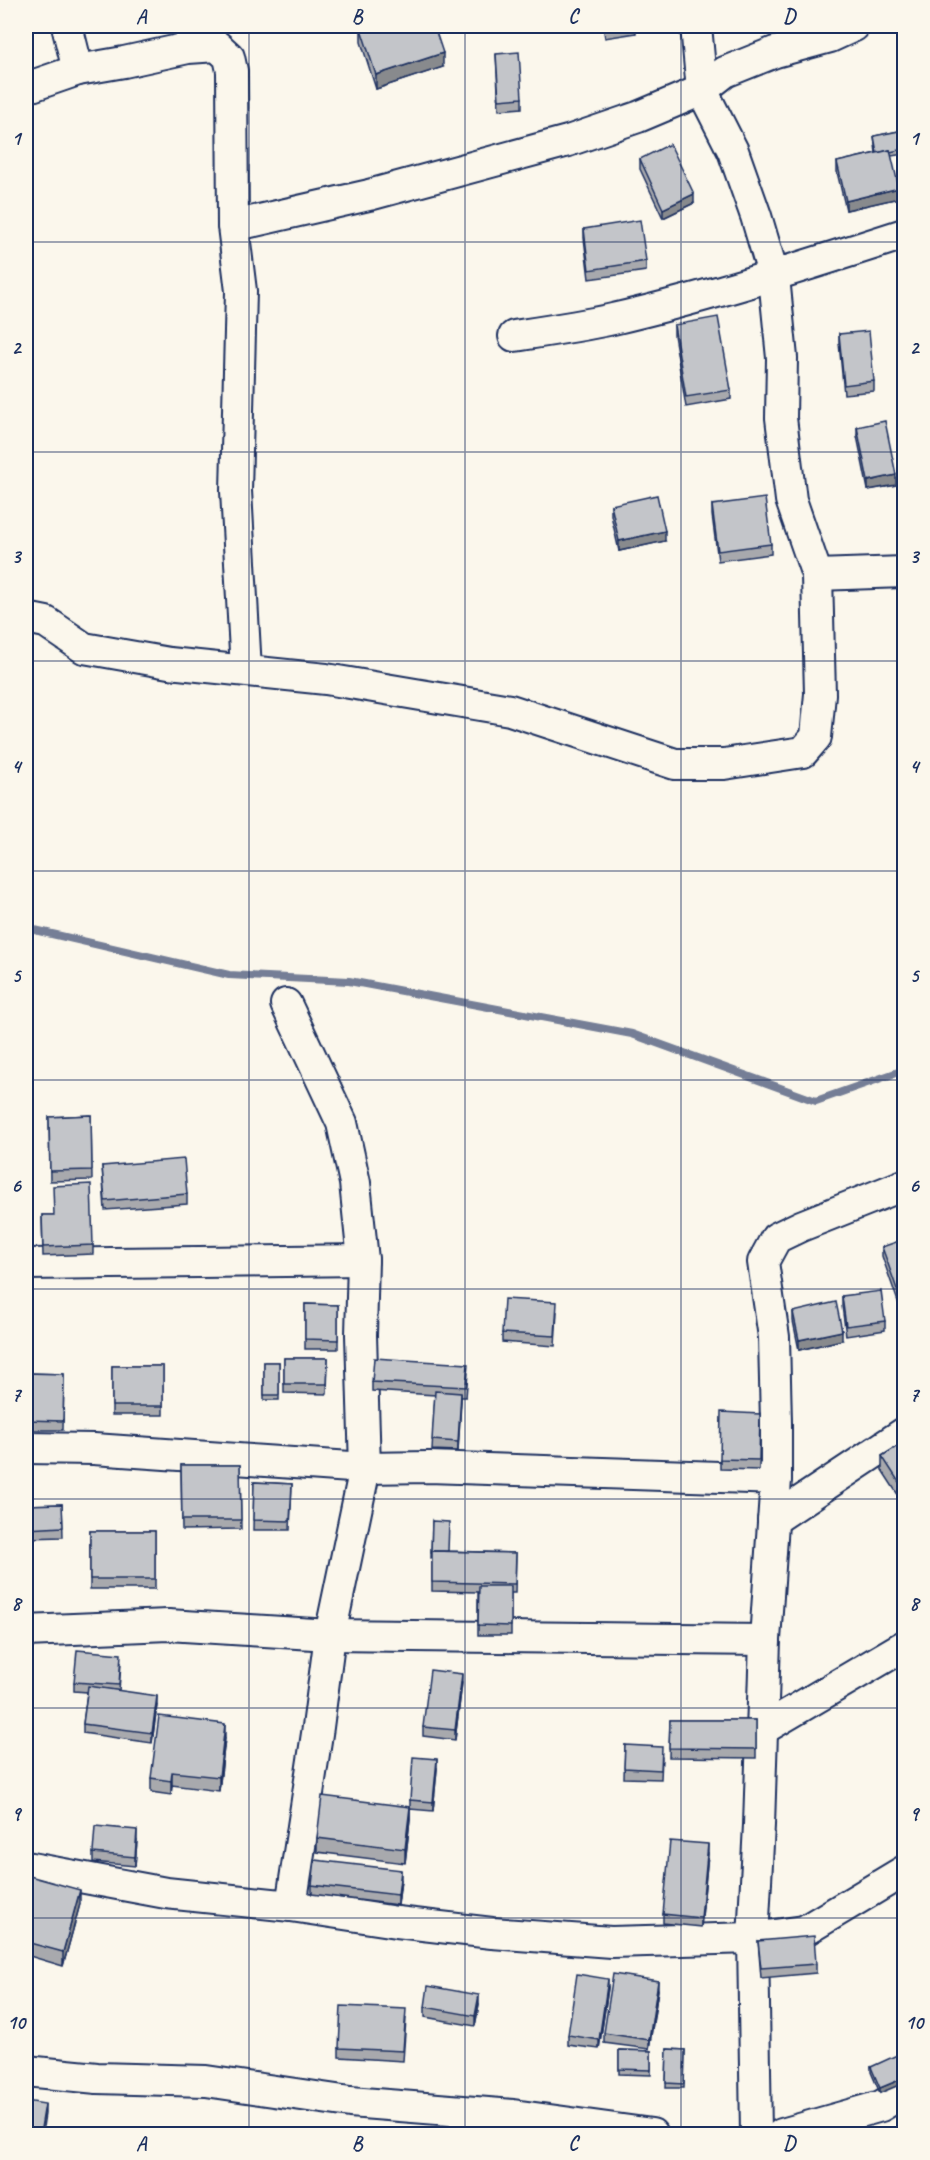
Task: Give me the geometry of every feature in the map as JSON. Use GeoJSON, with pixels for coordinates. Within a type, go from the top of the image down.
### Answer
{"type":"FeatureCollection","features":[{"type":"Feature","properties":{"kind":"street"},"geometry":{"type":"LineString","coordinates":[[66,26],[78,70]]}},
{"type":"Feature","properties":{"kind":"street"},"geometry":{"type":"LineString","coordinates":[[26,618],[46,622],[84,648],[170,663],[326,679],[510,710],[675,764],[724,764],[803,752],[816,737],[820,694],[817,575],[791,500],[781,418],[782,358],[774,277],[756,216],[732,152],[702,90],[696,26]]}},
{"type":"Feature","properties":{"kind":"street"},"geometry":{"type":"LineString","coordinates":[[233,226],[369,195],[568,141],[638,117],[702,90],[725,72],[775,52],[830,37],[854,26]]}},
{"type":"Feature","properties":{"kind":"street"},"geometry":{"type":"LineString","coordinates":[[26,88],[78,70],[188,48],[217,46],[229,57],[232,71],[233,226],[241,291],[236,491],[246,670]]}},
{"type":"Feature","properties":{"kind":"street"},"geometry":{"type":"LineString","coordinates":[[514,336],[612,319],[774,277],[904,234]]}},
{"type":"Feature","properties":{"kind":"street"},"geometry":{"type":"LineString","coordinates":[[817,575],[904,573]]}},
{"type":"Feature","properties":{"kind":"street"},"geometry":{"type":"LineString","coordinates":[[286,1004],[342,1123],[356,1183],[363,1260],[361,1335],[364,1468],[330,1635],[291,1906]]}},
{"type":"Feature","properties":{"kind":"street"},"geometry":{"type":"LineString","coordinates":[[756,2134],[753,1938],[765,1640],[776,1479],[774,1337],[763,1262],[776,1238],[904,1185]]}},
{"type":"Feature","properties":{"kind":"street"},"geometry":{"type":"LineString","coordinates":[[26,1264],[363,1260]]}},
{"type":"Feature","properties":{"kind":"street"},"geometry":{"type":"LineString","coordinates":[[773,1520],[904,1433]]}},
{"type":"Feature","properties":{"kind":"street"},"geometry":{"type":"LineString","coordinates":[[26,1448],[94,1449],[364,1468],[429,1467],[776,1479]]}},
{"type":"Feature","properties":{"kind":"street"},"geometry":{"type":"LineString","coordinates":[[26,1631],[168,1624],[330,1635],[765,1640]]}},
{"type":"Feature","properties":{"kind":"street"},"geometry":{"type":"LineString","coordinates":[[763,1729],[904,1646]]}},
{"type":"Feature","properties":{"kind":"street"},"geometry":{"type":"LineString","coordinates":[[26,1867],[166,1893],[291,1906],[492,1933],[611,1942],[753,1938],[804,1931],[904,1871]]}},
{"type":"Feature","properties":{"kind":"street"},"geometry":{"type":"LineString","coordinates":[[26,2071],[97,2078],[206,2081],[350,2103],[513,2115],[652,2134]]}},
{"type":"Feature","properties":{"kind":"street"},"geometry":{"type":"LineString","coordinates":[[782,2134],[880,2106],[904,2092]]}},
{"type":"Feature","properties":{"kind":"building"},"geometry":{"type":"Polygon","coordinates":[[[370,26],[434,26],[443,53],[376,75],[361,29],[370,26]]]}},
{"type":"Feature","properties":{"kind":"building"},"geometry":{"type":"Polygon","coordinates":[[[519,52],[522,98],[499,100],[496,54],[519,52]]]}},
{"type":"Feature","properties":{"kind":"building"},"geometry":{"type":"Polygon","coordinates":[[[904,130],[904,149],[877,153],[874,136],[904,130]]]}},
{"type":"Feature","properties":{"kind":"building"},"geometry":{"type":"Polygon","coordinates":[[[670,144],[694,194],[663,209],[640,159],[670,144]]]}},
{"type":"Feature","properties":{"kind":"building"},"geometry":{"type":"Polygon","coordinates":[[[890,150],[899,188],[846,201],[837,162],[890,150]]]}},
{"type":"Feature","properties":{"kind":"building"},"geometry":{"type":"Polygon","coordinates":[[[640,220],[646,261],[589,270],[584,229],[640,220]]]}},
{"type":"Feature","properties":{"kind":"building"},"geometry":{"type":"Polygon","coordinates":[[[718,317],[731,390],[686,397],[674,325],[718,317]]]}},
{"type":"Feature","properties":{"kind":"building"},"geometry":{"type":"Polygon","coordinates":[[[869,331],[874,381],[844,385],[839,334],[869,331]]]}},
{"type":"Feature","properties":{"kind":"building"},"geometry":{"type":"Polygon","coordinates":[[[885,421],[896,475],[868,481],[857,427],[885,421]]]}},
{"type":"Feature","properties":{"kind":"building"},"geometry":{"type":"Polygon","coordinates":[[[657,495],[665,531],[619,541],[611,505],[657,495]]]}},
{"type":"Feature","properties":{"kind":"building"},"geometry":{"type":"Polygon","coordinates":[[[765,498],[771,544],[718,551],[712,505],[765,498]]]}},
{"type":"Feature","properties":{"kind":"building"},"geometry":{"type":"Polygon","coordinates":[[[91,1115],[92,1170],[50,1171],[49,1117],[91,1115]]]}},
{"type":"Feature","properties":{"kind":"building"},"geometry":{"type":"Polygon","coordinates":[[[184,1159],[187,1194],[105,1201],[102,1166],[184,1159]]]}},
{"type":"Feature","properties":{"kind":"building"},"geometry":{"type":"Polygon","coordinates":[[[91,1184],[93,1245],[43,1247],[42,1215],[54,1215],[53,1186],[91,1184]]]}},
{"type":"Feature","properties":{"kind":"building"},"geometry":{"type":"Polygon","coordinates":[[[902,1240],[904,1248],[903,1306],[882,1247],[902,1240]]]}},
{"type":"Feature","properties":{"kind":"building"},"geometry":{"type":"Polygon","coordinates":[[[881,1291],[885,1321],[846,1326],[842,1296],[881,1291]]]}},
{"type":"Feature","properties":{"kind":"building"},"geometry":{"type":"Polygon","coordinates":[[[504,1299],[557,1302],[555,1336],[502,1333],[504,1299]]]}},
{"type":"Feature","properties":{"kind":"building"},"geometry":{"type":"Polygon","coordinates":[[[836,1302],[842,1331],[799,1340],[793,1312],[836,1302]]]}},
{"type":"Feature","properties":{"kind":"building"},"geometry":{"type":"Polygon","coordinates":[[[305,1304],[338,1305],[338,1340],[305,1339],[305,1304]]]}},
{"type":"Feature","properties":{"kind":"building"},"geometry":{"type":"Polygon","coordinates":[[[284,1358],[328,1358],[327,1384],[284,1384],[284,1358]]]}},
{"type":"Feature","properties":{"kind":"building"},"geometry":{"type":"Polygon","coordinates":[[[374,1358],[468,1364],[466,1387],[372,1382],[374,1358]]]}},
{"type":"Feature","properties":{"kind":"building"},"geometry":{"type":"Polygon","coordinates":[[[264,1362],[279,1362],[279,1395],[264,1395],[264,1362]]]}},
{"type":"Feature","properties":{"kind":"building"},"geometry":{"type":"Polygon","coordinates":[[[112,1366],[163,1366],[163,1406],[112,1406],[112,1366]]]}},
{"type":"Feature","properties":{"kind":"building"},"geometry":{"type":"Polygon","coordinates":[[[26,1373],[64,1374],[63,1421],[26,1420],[26,1373]]]}},
{"type":"Feature","properties":{"kind":"building"},"geometry":{"type":"Polygon","coordinates":[[[435,1391],[461,1393],[458,1442],[432,1440],[435,1391]]]}},
{"type":"Feature","properties":{"kind":"building"},"geometry":{"type":"Polygon","coordinates":[[[721,1412],[760,1414],[759,1460],[720,1459],[721,1412]]]}},
{"type":"Feature","properties":{"kind":"building"},"geometry":{"type":"Polygon","coordinates":[[[904,1442],[904,1490],[882,1456],[904,1442]]]}},
{"type":"Feature","properties":{"kind":"building"},"geometry":{"type":"Polygon","coordinates":[[[181,1465],[240,1465],[241,1520],[182,1520],[181,1465]]]}},
{"type":"Feature","properties":{"kind":"building"},"geometry":{"type":"Polygon","coordinates":[[[254,1482],[292,1484],[290,1521],[253,1520],[254,1482]]]}},
{"type":"Feature","properties":{"kind":"building"},"geometry":{"type":"Polygon","coordinates":[[[62,1504],[63,1527],[26,1529],[26,1505],[62,1504]]]}},
{"type":"Feature","properties":{"kind":"building"},"geometry":{"type":"Polygon","coordinates":[[[432,1521],[449,1522],[448,1551],[432,1551],[431,1553],[432,1521]]]}},
{"type":"Feature","properties":{"kind":"building"},"geometry":{"type":"Polygon","coordinates":[[[90,1531],[155,1531],[155,1579],[90,1579],[90,1531]]]}},
{"type":"Feature","properties":{"kind":"building"},"geometry":{"type":"Polygon","coordinates":[[[432,1551],[516,1553],[515,1584],[432,1582],[432,1551]]]}},
{"type":"Feature","properties":{"kind":"building"},"geometry":{"type":"Polygon","coordinates":[[[479,1586],[511,1586],[511,1626],[478,1625],[479,1586]]]}},
{"type":"Feature","properties":{"kind":"building"},"geometry":{"type":"Polygon","coordinates":[[[77,1650],[121,1654],[119,1685],[74,1682],[77,1650]]]}},
{"type":"Feature","properties":{"kind":"building"},"geometry":{"type":"Polygon","coordinates":[[[430,1670],[462,1674],[455,1730],[423,1727],[430,1670]]]}},
{"type":"Feature","properties":{"kind":"building"},"geometry":{"type":"Polygon","coordinates":[[[88,1686],[157,1696],[152,1733],[83,1724],[88,1686]]]}},
{"type":"Feature","properties":{"kind":"building"},"geometry":{"type":"Polygon","coordinates":[[[159,1716],[225,1724],[219,1777],[172,1772],[171,1781],[151,1778],[159,1716]]]}},
{"type":"Feature","properties":{"kind":"building"},"geometry":{"type":"Polygon","coordinates":[[[670,1720],[756,1720],[756,1749],[669,1748],[670,1720]]]}},
{"type":"Feature","properties":{"kind":"building"},"geometry":{"type":"Polygon","coordinates":[[[625,1745],[662,1747],[661,1770],[624,1768],[625,1745]]]}},
{"type":"Feature","properties":{"kind":"building"},"geometry":{"type":"Polygon","coordinates":[[[413,1757],[437,1759],[433,1802],[410,1800],[413,1757]]]}},
{"type":"Feature","properties":{"kind":"building"},"geometry":{"type":"Polygon","coordinates":[[[322,1796],[410,1807],[405,1849],[317,1838],[322,1796]]]}},
{"type":"Feature","properties":{"kind":"building"},"geometry":{"type":"Polygon","coordinates":[[[95,1826],[137,1830],[135,1857],[93,1853],[95,1826]]]}},
{"type":"Feature","properties":{"kind":"building"},"geometry":{"type":"Polygon","coordinates":[[[670,1841],[708,1844],[701,1918],[663,1914],[670,1841]]]}},
{"type":"Feature","properties":{"kind":"building"},"geometry":{"type":"Polygon","coordinates":[[[315,1860],[401,1870],[398,1895],[312,1885],[315,1860]]]}},
{"type":"Feature","properties":{"kind":"building"},"geometry":{"type":"Polygon","coordinates":[[[26,1875],[80,1890],[63,1952],[26,1942],[26,1875]]]}},
{"type":"Feature","properties":{"kind":"building"},"geometry":{"type":"Polygon","coordinates":[[[814,1936],[816,1964],[761,1968],[758,1941],[814,1936]]]}},
{"type":"Feature","properties":{"kind":"building"},"geometry":{"type":"Polygon","coordinates":[[[577,1974],[608,1979],[599,2040],[568,2035],[577,1974]]]}},
{"type":"Feature","properties":{"kind":"building"},"geometry":{"type":"Polygon","coordinates":[[[613,1974],[658,1981],[649,2040],[604,2033],[613,1974]]]}},
{"type":"Feature","properties":{"kind":"building"},"geometry":{"type":"Polygon","coordinates":[[[428,1986],[479,1995],[475,2016],[425,2007],[428,1986]]]}},
{"type":"Feature","properties":{"kind":"building"},"geometry":{"type":"Polygon","coordinates":[[[341,2006],[406,2009],[403,2051],[339,2048],[341,2006]]]}},
{"type":"Feature","properties":{"kind":"building"},"geometry":{"type":"Polygon","coordinates":[[[667,2049],[685,2050],[684,2084],[666,2083],[667,2049]]]}},
{"type":"Feature","properties":{"kind":"building"},"geometry":{"type":"Polygon","coordinates":[[[619,2050],[651,2051],[651,2070],[619,2069],[619,2050]]]}},
{"type":"Feature","properties":{"kind":"building"},"geometry":{"type":"Polygon","coordinates":[[[897,2055],[904,2078],[880,2088],[871,2067],[897,2055]]]}},
{"type":"Feature","properties":{"kind":"building"},"geometry":{"type":"Polygon","coordinates":[[[26,2101],[45,2104],[40,2134],[26,2134],[26,2101]]]}},
{"type":"Feature","properties":{"kind":"waterway"},"geometry":{"type":"LineString","coordinates":[[26,928],[229,975],[349,981],[632,1034],[816,1101],[904,1070]]}}]}
